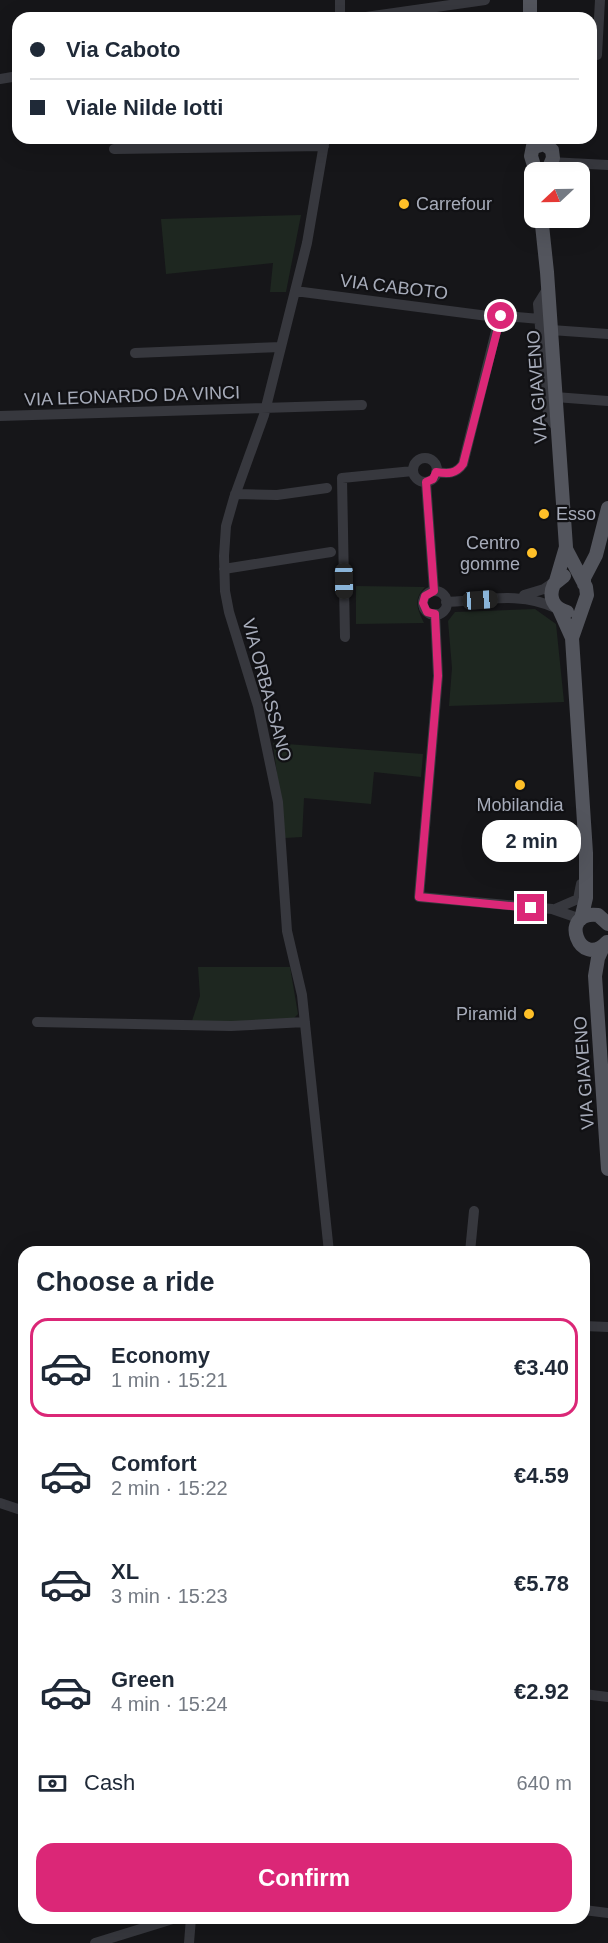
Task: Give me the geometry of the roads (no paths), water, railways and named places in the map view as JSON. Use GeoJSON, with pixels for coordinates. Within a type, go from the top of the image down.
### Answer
{"type":"FeatureCollection","features":[{"type":"Feature","properties":{"kind":"main road"},"geometry":{"type":"LineString","coordinates":[[533,162],[531,156],[544,152]]}},
{"type":"Feature","properties":{"kind":"main road","name":"VIA GIAVENO"},"geometry":{"type":"LineString","coordinates":[[543,228],[566,547],[551,596],[572,638],[586,854],[586,898],[578,939],[595,976]]}},
{"type":"Feature","properties":{"kind":"main road"},"geometry":{"type":"LineString","coordinates":[[556,581],[567,576],[582,581],[597,555],[608,508]]}},
{"type":"Feature","properties":{"kind":"main road","name":"VIA GIAVENO"},"geometry":{"type":"LineString","coordinates":[[566,547],[587,595],[572,638]]}},
{"type":"Feature","properties":{"kind":"main road"},"geometry":{"type":"LineString","coordinates":[[559,609],[574,612],[582,606]]}},
{"type":"Feature","properties":{"kind":"main road","name":"VIA GIAVENO"},"geometry":{"type":"LineString","coordinates":[[586,854],[594,901],[605,921]]}},
{"type":"Feature","properties":{"kind":"main road","name":"VIA GIAVENO"},"geometry":{"type":"LineString","coordinates":[[581,919],[592,914],[605,921]]}},
{"type":"Feature","properties":{"kind":"main road","name":"VIA GIAVENO"},"geometry":{"type":"LineString","coordinates":[[578,939],[591,949],[607,943]]}},
{"type":"Feature","properties":{"kind":"main road","name":"VIA GIAVENO"},"geometry":{"type":"LineString","coordinates":[[607,943],[598,958],[595,976],[608,1169]]}},
{"type":"Feature","properties":{"kind":"street"},"geometry":{"type":"LineString","coordinates":[[401,12],[485,0]]}},
{"type":"Feature","properties":{"kind":"street"},"geometry":{"type":"LineString","coordinates":[[597,55],[600,0]]}},
{"type":"Feature","properties":{"kind":"street","name":"VIA ORBASSANO"},"geometry":{"type":"LineString","coordinates":[[114,149],[265,144]]}},
{"type":"Feature","properties":{"kind":"street","name":"VIA ORBASSANO"},"geometry":{"type":"LineString","coordinates":[[325,144],[295,291],[266,409],[235,494],[226,526],[224,568],[228,612],[258,706],[278,802],[287,931],[302,995],[328,1246]]}},
{"type":"Feature","properties":{"kind":"street"},"geometry":{"type":"LineString","coordinates":[[544,152],[571,163],[608,165]]}},
{"type":"Feature","properties":{"kind":"street"},"geometry":{"type":"LineString","coordinates":[[548,288],[538,304],[549,417],[557,428]]}},
{"type":"Feature","properties":{"kind":"street","name":"VIA CABOTO"},"geometry":{"type":"LineString","coordinates":[[295,291],[488,316]]}},
{"type":"Feature","properties":{"kind":"street"},"geometry":{"type":"LineString","coordinates":[[436,472],[447,474],[457,472],[463,464],[499,318],[504,316],[540,319]]}},
{"type":"Feature","properties":{"kind":"street"},"geometry":{"type":"LineString","coordinates":[[551,330],[608,334]]}},
{"type":"Feature","properties":{"kind":"street"},"geometry":{"type":"LineString","coordinates":[[135,353],[281,347]]}},
{"type":"Feature","properties":{"kind":"street"},"geometry":{"type":"LineString","coordinates":[[555,397],[608,400]]}},
{"type":"Feature","properties":{"kind":"street","name":"VIA LEONARDO DA VINCI"},"geometry":{"type":"LineString","coordinates":[[0,416],[362,405]]}},
{"type":"Feature","properties":{"kind":"street"},"geometry":{"type":"LineString","coordinates":[[424,459],[434,462],[436,472],[433,479],[426,482],[418,480],[413,471],[417,462],[424,459]]}},
{"type":"Feature","properties":{"kind":"street"},"geometry":{"type":"LineString","coordinates":[[345,637],[342,478],[413,471]]}},
{"type":"Feature","properties":{"kind":"street"},"geometry":{"type":"LineString","coordinates":[[426,482],[434,591]]}},
{"type":"Feature","properties":{"kind":"street"},"geometry":{"type":"LineString","coordinates":[[235,494],[277,495],[327,488]]}},
{"type":"Feature","properties":{"kind":"street"},"geometry":{"type":"LineString","coordinates":[[224,568],[331,552]]}},
{"type":"Feature","properties":{"kind":"street"},"geometry":{"type":"LineString","coordinates":[[446,602],[518,597],[538,591],[556,581]]}},
{"type":"Feature","properties":{"kind":"street"},"geometry":{"type":"LineString","coordinates":[[434,591],[442,594],[446,602],[444,610],[435,614],[427,612],[423,603],[425,596],[434,591]]}},
{"type":"Feature","properties":{"kind":"street"},"geometry":{"type":"LineString","coordinates":[[518,597],[544,602],[559,609]]}},
{"type":"Feature","properties":{"kind":"street"},"geometry":{"type":"LineString","coordinates":[[435,614],[438,676],[419,897],[552,909],[581,919]]}},
{"type":"Feature","properties":{"kind":"street","name":"VIA GIAVENO"},"geometry":{"type":"LineString","coordinates":[[552,909],[565,907],[579,899],[586,854]]}},
{"type":"Feature","properties":{"kind":"street"},"geometry":{"type":"LineString","coordinates":[[552,909],[564,919],[578,939]]}},
{"type":"Feature","properties":{"kind":"street"},"geometry":{"type":"LineString","coordinates":[[37,1022],[231,1026],[304,1022]]}},
{"type":"Feature","properties":{"kind":"street"},"geometry":{"type":"LineString","coordinates":[[471,1246],[474,1211]]}},
{"type":"Feature","properties":{"kind":"street"},"geometry":{"type":"LineString","coordinates":[[590,1326],[608,1327]]}},
{"type":"Feature","properties":{"kind":"street"},"geometry":{"type":"LineString","coordinates":[[0,1503],[18,1509]]}},
{"type":"Feature","properties":{"kind":"street"},"geometry":{"type":"LineString","coordinates":[[590,1695],[605,1698]]}},
{"type":"Feature","properties":{"kind":"street"},"geometry":{"type":"LineString","coordinates":[[590,1911],[608,1914]]}},
{"type":"Feature","properties":{"kind":"street"},"geometry":{"type":"LineString","coordinates":[[95,1943],[157,1924]]}},
{"type":"Feature","properties":{"kind":"street"},"geometry":{"type":"LineString","coordinates":[[189,1943],[191,1924]]}},
{"type":"Feature","properties":{"kind":"place","name":"Carrefour"},"geometry":{"type":"Point","coordinates":[404,204]}},
{"type":"Feature","properties":{"kind":"place","name":"Esso"},"geometry":{"type":"Point","coordinates":[544,514]}},
{"type":"Feature","properties":{"kind":"place","name":"Centro gomme"},"geometry":{"type":"Point","coordinates":[532,553]}},
{"type":"Feature","properties":{"kind":"place","name":"Mobilandia"},"geometry":{"type":"Point","coordinates":[520,785]}},
{"type":"Feature","properties":{"kind":"place","name":"Piramid"},"geometry":{"type":"Point","coordinates":[529,1014]}}]}
